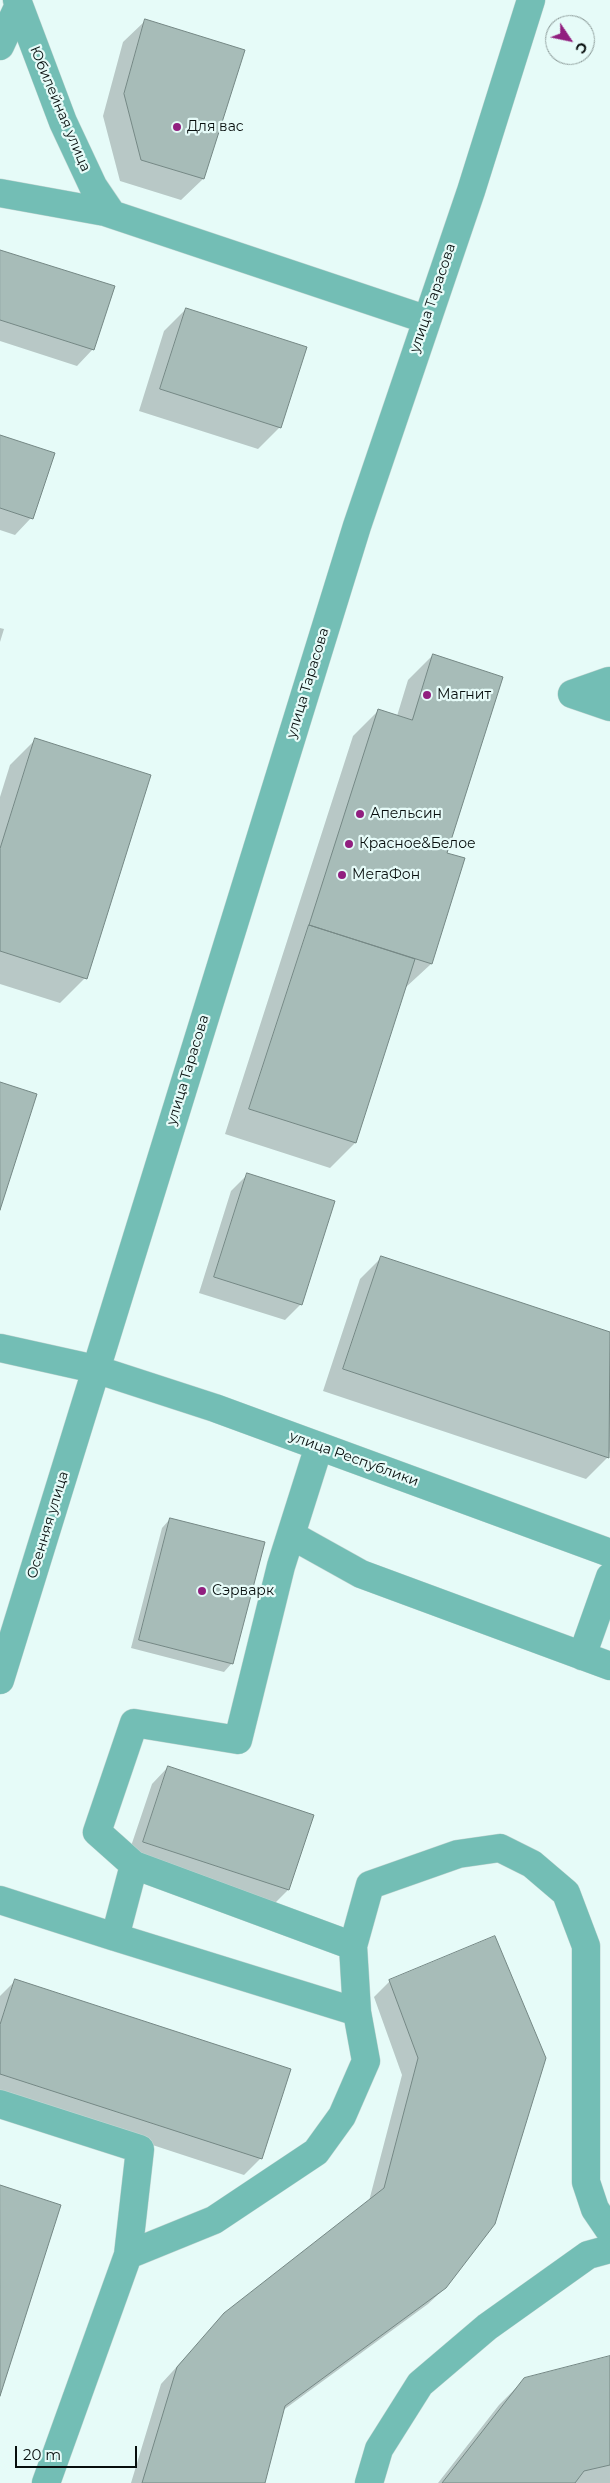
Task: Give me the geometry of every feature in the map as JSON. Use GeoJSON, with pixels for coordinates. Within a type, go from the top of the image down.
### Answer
{"type":"FeatureCollection","features":[{"type":"Feature","properties":{"kind":"street","name":"улица Тарасова"},"geometry":{"type":"LineString","coordinates":[[96,1369],[354,535],[425,319],[471,191],[531,0]]}},
{"type":"Feature","properties":{"kind":"street"},"geometry":{"type":"LineString","coordinates":[[0,46],[17,3]]}},
{"type":"Feature","properties":{"kind":"street","name":"Юбилейная улица"},"geometry":{"type":"LineString","coordinates":[[17,3],[63,122],[94,186],[112,214]]}},
{"type":"Feature","properties":{"kind":"street"},"geometry":{"type":"LineString","coordinates":[[0,193],[112,214],[425,319]]}},
{"type":"Feature","properties":{"kind":"street","name":"улица Республики"},"geometry":{"type":"LineString","coordinates":[[0,1348],[96,1369],[214,1408],[610,1553]]}},
{"type":"Feature","properties":{"kind":"street","name":"Осенняя улица"},"geometry":{"type":"LineString","coordinates":[[0,1680],[96,1369]]}},
{"type":"Feature","properties":{"kind":"street"},"geometry":{"type":"LineString","coordinates":[[319,1446],[291,1534],[238,1740],[134,1723],[97,1832],[134,1865],[353,1946]]}},
{"type":"Feature","properties":{"kind":"street"},"geometry":{"type":"LineString","coordinates":[[291,1534],[361,1574],[610,1666]]}},
{"type":"Feature","properties":{"kind":"street"},"geometry":{"type":"LineString","coordinates":[[582,1656],[610,1577]]}},
{"type":"Feature","properties":{"kind":"street"},"geometry":{"type":"LineString","coordinates":[[128,2255],[214,2220],[316,2152],[342,2116],[366,2061],[357,2012],[353,1946],[370,1885],[458,1854],[500,1848],[532,1864],[566,1893],[586,1946],[586,2182],[595,2209],[610,2231]]}},
{"type":"Feature","properties":{"kind":"street"},"geometry":{"type":"LineString","coordinates":[[116,1937],[134,1865]]}},
{"type":"Feature","properties":{"kind":"street"},"geometry":{"type":"LineString","coordinates":[[0,1900],[357,2012]]}},
{"type":"Feature","properties":{"kind":"street"},"geometry":{"type":"LineString","coordinates":[[0,2104],[140,2149],[128,2255],[46,2483]]}},
{"type":"Feature","properties":{"kind":"street"},"geometry":{"type":"LineString","coordinates":[[369,2483],[378,2449],[420,2384],[487,2326],[588,2255],[610,2249]]}},
{"type":"Feature","properties":{"kind":"building","name":"Для вас"},"geometry":{"type":"Polygon","coordinates":[[[145,19],[245,50],[204,179],[141,160],[124,94],[145,19]]]}},
{"type":"Feature","properties":{"kind":"building"},"geometry":{"type":"Polygon","coordinates":[[[0,250],[115,286],[94,350],[0,320],[0,250]]]}},
{"type":"Feature","properties":{"kind":"building"},"geometry":{"type":"Polygon","coordinates":[[[186,308],[307,347],[281,428],[160,389],[186,308]]]}},
{"type":"Feature","properties":{"kind":"building"},"geometry":{"type":"Polygon","coordinates":[[[0,435],[55,453],[33,519],[0,508],[0,435]]]}},
{"type":"Feature","properties":{"kind":"building"},"geometry":{"type":"Polygon","coordinates":[[[433,654],[503,677],[447,853],[465,858],[432,964],[309,925],[378,709],[412,720],[433,654]]]}},
{"type":"Feature","properties":{"kind":"building"},"geometry":{"type":"Polygon","coordinates":[[[35,738],[151,775],[87,979],[0,951],[0,849],[35,738]]]}},
{"type":"Feature","properties":{"kind":"building"},"geometry":{"type":"Polygon","coordinates":[[[309,925],[415,959],[356,1143],[249,1109],[309,925]]]}},
{"type":"Feature","properties":{"kind":"building"},"geometry":{"type":"Polygon","coordinates":[[[0,1082],[37,1094],[0,1210],[0,1082]]]}},
{"type":"Feature","properties":{"kind":"building"},"geometry":{"type":"Polygon","coordinates":[[[247,1173],[335,1201],[302,1305],[214,1277],[247,1173]]]}},
{"type":"Feature","properties":{"kind":"building"},"geometry":{"type":"Polygon","coordinates":[[[381,1256],[610,1332],[609,1458],[343,1369],[381,1256]]]}},
{"type":"Feature","properties":{"kind":"building","name":"Сэрварк"},"geometry":{"type":"Polygon","coordinates":[[[170,1518],[265,1542],[233,1664],[139,1640],[170,1518]]]}},
{"type":"Feature","properties":{"kind":"building"},"geometry":{"type":"Polygon","coordinates":[[[168,1766],[314,1815],[289,1890],[143,1842],[168,1766]]]}},
{"type":"Feature","properties":{"kind":"building"},"geometry":{"type":"Polygon","coordinates":[[[495,1936],[546,2058],[495,2224],[446,2288],[285,2406],[265,2483],[142,2483],[177,2367],[224,2313],[384,2188],[418,2058],[389,1980],[495,1936]]]}},
{"type":"Feature","properties":{"kind":"building"},"geometry":{"type":"Polygon","coordinates":[[[15,1979],[291,2069],[262,2159],[0,2074],[0,2025],[15,1979]]]}},
{"type":"Feature","properties":{"kind":"building"},"geometry":{"type":"Polygon","coordinates":[[[0,2185],[61,2205],[0,2396],[0,2185]]]}},
{"type":"Feature","properties":{"kind":"building"},"geometry":{"type":"Polygon","coordinates":[[[610,2356],[610,2465],[584,2471],[575,2483],[442,2483],[524,2378],[610,2356]]]}},
{"type":"Feature","properties":{"kind":"place","name":"Для вас"},"geometry":{"type":"Point","coordinates":[177,127]}},
{"type":"Feature","properties":{"kind":"place","name":"Магнит"},"geometry":{"type":"Point","coordinates":[427,695]}},
{"type":"Feature","properties":{"kind":"place","name":"Апельсин"},"geometry":{"type":"Point","coordinates":[360,814]}},
{"type":"Feature","properties":{"kind":"place","name":"Красное&Белое"},"geometry":{"type":"Point","coordinates":[349,844]}},
{"type":"Feature","properties":{"kind":"place","name":"МегаФон"},"geometry":{"type":"Point","coordinates":[342,875]}},
{"type":"Feature","properties":{"kind":"place","name":"Сэрварк"},"geometry":{"type":"Point","coordinates":[202,1591]}}]}
